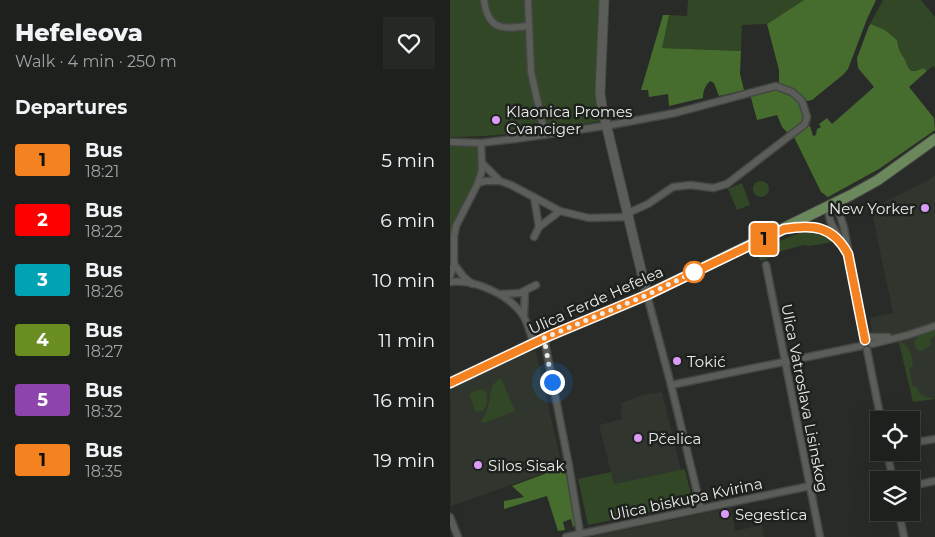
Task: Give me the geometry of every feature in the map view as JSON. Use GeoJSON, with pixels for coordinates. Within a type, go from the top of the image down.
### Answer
{"type":"FeatureCollection","features":[{"type":"Feature","properties":{"kind":"main road"},"geometry":{"type":"LineString","coordinates":[[604,0],[600,93],[605,125],[647,295]]}},
{"type":"Feature","properties":{"kind":"main road","name":"Ulica Ferde Hefelea"},"geometry":{"type":"LineString","coordinates":[[450,383],[539,341],[647,295],[833,205],[878,180],[935,139]]}},
{"type":"Feature","properties":{"kind":"street"},"geometry":{"type":"LineString","coordinates":[[484,0],[489,19],[499,28],[529,26]]}},
{"type":"Feature","properties":{"kind":"street"},"geometry":{"type":"LineString","coordinates":[[528,0],[531,72],[545,135]]}},
{"type":"Feature","properties":{"kind":"street"},"geometry":{"type":"LineString","coordinates":[[450,142],[480,142],[545,135],[675,113],[776,86],[787,89],[800,99],[805,107],[807,121],[788,138],[727,184],[713,188],[691,184],[673,187],[648,204],[626,215],[589,218],[560,211],[511,184],[500,181],[478,183]]}},
{"type":"Feature","properties":{"kind":"street"},"geometry":{"type":"LineString","coordinates":[[450,276],[454,264],[456,226],[478,183],[482,163],[480,142]]}},
{"type":"Feature","properties":{"kind":"street"},"geometry":{"type":"LineString","coordinates":[[482,163],[500,181]]}},
{"type":"Feature","properties":{"kind":"street"},"geometry":{"type":"LineString","coordinates":[[534,197],[539,227]]}},
{"type":"Feature","properties":{"kind":"street"},"geometry":{"type":"LineString","coordinates":[[848,254],[829,218],[828,211],[833,205],[841,217],[848,254],[864,343],[879,411]]}},
{"type":"Feature","properties":{"kind":"street"},"geometry":{"type":"LineString","coordinates":[[534,237],[539,227],[560,211]]}},
{"type":"Feature","properties":{"kind":"street"},"geometry":{"type":"LineString","coordinates":[[784,229],[801,226],[814,227],[831,234],[842,242]]}},
{"type":"Feature","properties":{"kind":"street"},"geometry":{"type":"LineString","coordinates":[[454,264],[472,284]]}},
{"type":"Feature","properties":{"kind":"street","name":"Ulica Vatroslava Lisinskog"},"geometry":{"type":"LineString","coordinates":[[766,264],[820,537]]}},
{"type":"Feature","properties":{"kind":"street"},"geometry":{"type":"LineString","coordinates":[[450,282],[472,284],[502,294],[524,315],[539,341],[570,466],[580,534]]}},
{"type":"Feature","properties":{"kind":"street"},"geometry":{"type":"LineString","coordinates":[[502,294],[526,292],[536,285]]}},
{"type":"Feature","properties":{"kind":"street"},"geometry":{"type":"LineString","coordinates":[[524,315],[526,292]]}},
{"type":"Feature","properties":{"kind":"street"},"geometry":{"type":"LineString","coordinates":[[647,295],[701,508]]}},
{"type":"Feature","properties":{"kind":"street"},"geometry":{"type":"LineString","coordinates":[[864,343],[870,348],[872,344],[935,326]]}},
{"type":"Feature","properties":{"kind":"street"},"geometry":{"type":"LineString","coordinates":[[671,385],[894,338]]}},
{"type":"Feature","properties":{"kind":"street"},"geometry":{"type":"LineString","coordinates":[[920,442],[935,439]]}},
{"type":"Feature","properties":{"kind":"street"},"geometry":{"type":"LineString","coordinates":[[920,484],[935,481]]}},
{"type":"Feature","properties":{"kind":"street","name":"Ulica biskupa Kvirina"},"geometry":{"type":"LineString","coordinates":[[566,537],[810,486]]}},
{"type":"Feature","properties":{"kind":"street"},"geometry":{"type":"LineString","coordinates":[[450,516],[458,537]]}},
{"type":"Feature","properties":{"kind":"street"},"geometry":{"type":"LineString","coordinates":[[901,521],[904,537]]}},
{"type":"Feature","properties":{"kind":"shaded area"},"geometry":{"type":"Polygon","coordinates":[[[935,175],[935,399],[913,402],[899,342],[874,347],[870,318],[893,313],[872,213],[887,201],[929,180],[935,175]]]}},
{"type":"Feature","properties":{"kind":"shaded area"},"geometry":{"type":"Polygon","coordinates":[[[536,351],[562,467],[451,506],[450,388],[526,353],[536,351]]]}},
{"type":"Feature","properties":{"kind":"shaded area","name":"Pčelica"},"geometry":{"type":"Polygon","coordinates":[[[662,392],[681,470],[614,484],[599,425],[622,419],[620,409],[623,408],[621,403],[642,395],[662,392]]]}},
{"type":"Feature","properties":{"kind":"shaded area"},"geometry":{"type":"Polygon","coordinates":[[[731,508],[735,531],[762,525],[764,537],[590,537],[731,508]]]}},
{"type":"Feature","properties":{"kind":"green space"},"geometry":{"type":"Polygon","coordinates":[[[450,0],[600,0],[598,105],[600,121],[488,136],[450,137],[450,0]]]}},
{"type":"Feature","properties":{"kind":"green space"},"geometry":{"type":"Polygon","coordinates":[[[688,0],[804,0],[767,24],[742,25],[741,51],[661,48],[669,15],[687,16],[688,0]]]}},
{"type":"Feature","properties":{"kind":"green space"},"geometry":{"type":"Polygon","coordinates":[[[804,0],[876,0],[848,69],[812,100],[807,101],[793,89],[779,83],[779,70],[767,24],[804,0]]]}},
{"type":"Feature","properties":{"kind":"green space"},"geometry":{"type":"Polygon","coordinates":[[[883,0],[921,0],[935,17],[935,68],[933,66],[927,71],[924,68],[915,71],[910,70],[899,50],[897,40],[885,30],[872,24],[869,26],[883,0]]]}},
{"type":"Feature","properties":{"kind":"green space"},"geometry":{"type":"Polygon","coordinates":[[[663,15],[669,15],[662,48],[741,51],[740,74],[744,90],[719,96],[714,83],[710,81],[703,93],[703,98],[669,106],[668,94],[649,97],[648,90],[641,90],[663,15]]]}},
{"type":"Feature","properties":{"kind":"green space"},"geometry":{"type":"Polygon","coordinates":[[[871,24],[885,30],[897,40],[899,50],[911,70],[915,71],[924,68],[927,71],[909,87],[934,118],[935,130],[879,169],[828,197],[821,192],[794,137],[804,128],[810,126],[813,136],[816,135],[817,129],[821,127],[819,124],[827,118],[832,124],[874,87],[858,68],[857,58],[871,24]]]}},
{"type":"Feature","properties":{"kind":"green space"},"geometry":{"type":"Polygon","coordinates":[[[771,88],[784,90],[799,101],[805,116],[803,121],[788,133],[782,127],[777,115],[757,120],[750,94],[771,88]]]}},
{"type":"Feature","properties":{"kind":"green space"},"geometry":{"type":"Polygon","coordinates":[[[476,144],[478,146],[478,177],[455,222],[450,269],[450,145],[476,144]]]}},
{"type":"Feature","properties":{"kind":"green space"},"geometry":{"type":"Polygon","coordinates":[[[758,181],[764,181],[769,186],[767,195],[758,197],[753,192],[753,186],[758,181]]]}},
{"type":"Feature","properties":{"kind":"green space"},"geometry":{"type":"Polygon","coordinates":[[[742,183],[750,205],[737,210],[728,189],[742,183]]]}},
{"type":"Feature","properties":{"kind":"green space"},"geometry":{"type":"Polygon","coordinates":[[[802,232],[820,234],[833,242],[810,246],[803,245],[771,254],[771,257],[760,261],[757,250],[802,232]]]}},
{"type":"Feature","properties":{"kind":"green space"},"geometry":{"type":"Polygon","coordinates":[[[935,328],[935,336],[929,340],[932,344],[922,351],[916,349],[914,341],[920,334],[935,328]]]}},
{"type":"Feature","properties":{"kind":"green space"},"geometry":{"type":"Polygon","coordinates":[[[899,342],[906,345],[911,355],[913,366],[909,368],[913,387],[917,387],[924,396],[935,399],[913,402],[899,342]]]}},
{"type":"Feature","properties":{"kind":"green space"},"geometry":{"type":"Polygon","coordinates":[[[501,378],[515,411],[484,423],[481,421],[487,410],[492,387],[501,378]]]}},
{"type":"Feature","properties":{"kind":"green space"},"geometry":{"type":"Polygon","coordinates":[[[482,389],[486,391],[487,403],[484,410],[476,412],[469,395],[474,391],[482,389]]]}},
{"type":"Feature","properties":{"kind":"green space"},"geometry":{"type":"Polygon","coordinates":[[[566,466],[575,526],[573,527],[571,519],[563,522],[565,530],[558,531],[547,496],[504,509],[504,501],[524,497],[512,486],[566,466]]]}},
{"type":"Feature","properties":{"kind":"green space"},"geometry":{"type":"Polygon","coordinates":[[[685,469],[693,503],[588,525],[578,479],[611,472],[614,484],[685,469]]]}},
{"type":"Feature","properties":{"kind":"bus line","name":"1"},"geometry":{"type":"LineString","coordinates":[[450,383],[549,336],[647,295],[784,229],[801,226],[814,227],[826,231],[842,242],[848,254],[865,340]]}},
{"type":"Feature","properties":{"kind":"place","name":"Klaonica Promes Cvanciger"},"geometry":{"type":"Point","coordinates":[496,120]}},
{"type":"Feature","properties":{"kind":"place","name":"New Yorker"},"geometry":{"type":"Point","coordinates":[925,208]}},
{"type":"Feature","properties":{"kind":"place","name":"Tokić"},"geometry":{"type":"Point","coordinates":[677,361]}},
{"type":"Feature","properties":{"kind":"place","name":"Pčelica"},"geometry":{"type":"Point","coordinates":[638,438]}},
{"type":"Feature","properties":{"kind":"place","name":"Silos Sisak"},"geometry":{"type":"Point","coordinates":[478,465]}},
{"type":"Feature","properties":{"kind":"place","name":"Segestica"},"geometry":{"type":"Point","coordinates":[725,514]}},
{"type":"Feature","properties":{"kind":"route"},"geometry":{"type":"LineString","coordinates":[[552,382],[544,338],[647,295],[694,272]]}}]}
